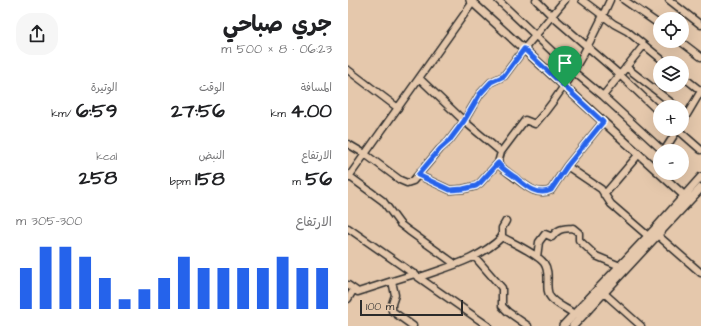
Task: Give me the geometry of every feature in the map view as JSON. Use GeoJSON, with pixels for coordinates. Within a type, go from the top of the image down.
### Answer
{"type":"FeatureCollection","features":[{"type":"Feature","properties":{"kind":"street"},"geometry":{"type":"LineString","coordinates":[[498,0],[574,72],[603,96],[655,144]]}},
{"type":"Feature","properties":{"kind":"street"},"geometry":{"type":"LineString","coordinates":[[536,0],[653,106]]}},
{"type":"Feature","properties":{"kind":"street"},"geometry":{"type":"LineString","coordinates":[[348,144],[365,154],[400,180],[407,183],[413,181],[440,149],[449,141],[464,121],[480,94],[491,82],[504,76],[524,49],[565,0]]}},
{"type":"Feature","properties":{"kind":"street"},"geometry":{"type":"LineString","coordinates":[[582,0],[603,16],[627,31],[657,56]]}},
{"type":"Feature","properties":{"kind":"street"},"geometry":{"type":"LineString","coordinates":[[418,175],[450,190],[476,186],[480,183],[498,163],[501,152],[525,120],[535,124],[565,87],[610,0]]}},
{"type":"Feature","properties":{"kind":"street"},"geometry":{"type":"LineString","coordinates":[[624,0],[653,20]]}},
{"type":"Feature","properties":{"kind":"street"},"geometry":{"type":"LineString","coordinates":[[669,0],[701,25]]}},
{"type":"Feature","properties":{"kind":"street"},"geometry":{"type":"LineString","coordinates":[[455,264],[409,232],[400,224],[383,201],[349,177],[472,1],[653,167]]}},
{"type":"Feature","properties":{"kind":"street"},"geometry":{"type":"LineString","coordinates":[[603,96],[644,45]]}},
{"type":"Feature","properties":{"kind":"street"},"geometry":{"type":"LineString","coordinates":[[689,48],[701,57]]}},
{"type":"Feature","properties":{"kind":"street"},"geometry":{"type":"LineString","coordinates":[[626,67],[668,100]]}},
{"type":"Feature","properties":{"kind":"street"},"geometry":{"type":"LineString","coordinates":[[348,70],[398,108]]}},
{"type":"Feature","properties":{"kind":"street"},"geometry":{"type":"LineString","coordinates":[[419,78],[464,121],[501,152]]}},
{"type":"Feature","properties":{"kind":"street"},"geometry":{"type":"LineString","coordinates":[[689,82],[701,91],[689,108]]}},
{"type":"Feature","properties":{"kind":"street"},"geometry":{"type":"LineString","coordinates":[[498,163],[502,169],[529,188],[540,192],[547,192],[551,190],[567,166],[603,122]]}},
{"type":"Feature","properties":{"kind":"street"},"geometry":{"type":"LineString","coordinates":[[685,136],[701,150]]}},
{"type":"Feature","properties":{"kind":"street"},"geometry":{"type":"LineString","coordinates":[[604,195],[639,154]]}},
{"type":"Feature","properties":{"kind":"street"},"geometry":{"type":"LineString","coordinates":[[567,166],[596,186],[612,204],[653,234],[701,273]]}},
{"type":"Feature","properties":{"kind":"street"},"geometry":{"type":"LineString","coordinates":[[564,326],[687,198],[701,177]]}},
{"type":"Feature","properties":{"kind":"street"},"geometry":{"type":"LineString","coordinates":[[667,180],[687,198]]}},
{"type":"Feature","properties":{"kind":"street"},"geometry":{"type":"LineString","coordinates":[[687,198],[701,188]]}},
{"type":"Feature","properties":{"kind":"street"},"geometry":{"type":"LineString","coordinates":[[348,285],[358,292],[392,281],[417,276],[475,257],[492,247],[502,237],[502,228],[506,221]]}},
{"type":"Feature","properties":{"kind":"street"},"geometry":{"type":"LineString","coordinates":[[348,228],[488,326]]}},
{"type":"Feature","properties":{"kind":"street"},"geometry":{"type":"LineString","coordinates":[[537,257],[538,242],[545,234],[552,237],[556,231],[573,228],[579,233],[579,240],[596,256],[620,266]]}},
{"type":"Feature","properties":{"kind":"street"},"geometry":{"type":"LineString","coordinates":[[574,326],[604,293],[653,234]]}},
{"type":"Feature","properties":{"kind":"street"},"geometry":{"type":"LineString","coordinates":[[502,237],[543,262],[548,270],[548,293],[552,299],[574,314]]}},
{"type":"Feature","properties":{"kind":"street"},"geometry":{"type":"LineString","coordinates":[[475,257],[502,288],[501,302],[504,309],[528,326]]}},
{"type":"Feature","properties":{"kind":"street"},"geometry":{"type":"LineString","coordinates":[[392,281],[395,295],[392,304],[392,312],[413,326]]}},
{"type":"Feature","properties":{"kind":"street"},"geometry":{"type":"LineString","coordinates":[[348,299],[354,289]]}},
{"type":"Feature","properties":{"kind":"street"},"geometry":{"type":"LineString","coordinates":[[604,293],[641,326]]}},
{"type":"Feature","properties":{"kind":"route"},"geometry":{"type":"LineString","coordinates":[[524,49],[565,87],[603,122],[567,166],[551,190],[547,192],[540,192],[529,188],[502,169],[498,163],[476,186],[463,189],[450,190],[418,175],[440,149],[449,141],[464,121],[480,94],[491,82],[504,76],[524,49]]}}]}
